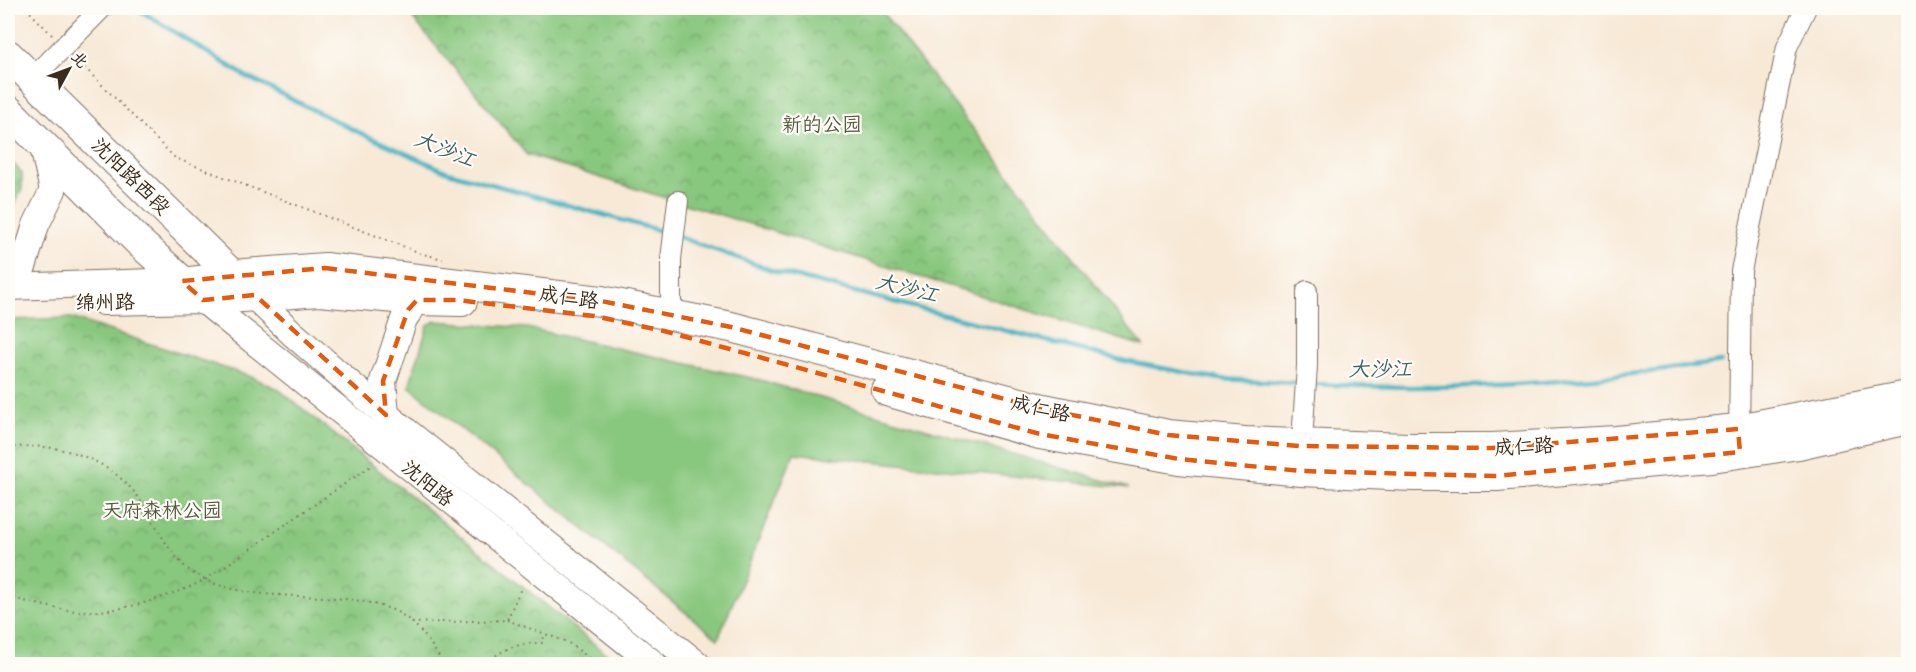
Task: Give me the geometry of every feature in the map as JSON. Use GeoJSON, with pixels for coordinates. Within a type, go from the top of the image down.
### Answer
{"type":"FeatureCollection","features":[{"type":"Feature","properties":{"kind":"highway","name":"沈阳路西段"},"geometry":{"type":"LineString","coordinates":[[8,55],[232,275]]}},
{"type":"Feature","properties":{"kind":"highway","name":"沈阳路西段"},"geometry":{"type":"LineString","coordinates":[[8,110],[43,147],[193,290]]}},
{"type":"Feature","properties":{"kind":"highway","name":"成仁路"},"geometry":{"type":"LineString","coordinates":[[232,275],[325,268],[509,288],[672,314],[731,327],[952,387],[1168,435],[1301,459]]}},
{"type":"Feature","properties":{"kind":"highway","name":"成仁路"},"geometry":{"type":"LineString","coordinates":[[193,290],[255,296],[319,291],[417,300],[458,300],[594,316],[746,350],[1040,434],[1179,459],[1301,459],[1616,441],[1739,440],[1798,444],[1908,419]]}},
{"type":"Feature","properties":{"kind":"highway","name":"成仁路"},"geometry":{"type":"LineString","coordinates":[[1739,440],[1908,396]]}},
{"type":"Feature","properties":{"kind":"main road"},"geometry":{"type":"LineString","coordinates":[[8,282],[23,267],[36,225],[53,190],[43,147]]}},
{"type":"Feature","properties":{"kind":"main road","name":"成仁路"},"geometry":{"type":"LineString","coordinates":[[193,290],[232,275]]}},
{"type":"Feature","properties":{"kind":"main road","name":"沈阳路西段"},"geometry":{"type":"LineString","coordinates":[[232,275],[255,296]]}},
{"type":"Feature","properties":{"kind":"main road","name":"绵州路"},"geometry":{"type":"LineString","coordinates":[[8,287],[193,290]]}},
{"type":"Feature","properties":{"kind":"main road","name":"绵州路"},"geometry":{"type":"LineString","coordinates":[[8,303],[193,290]]}},
{"type":"Feature","properties":{"kind":"main road","name":"沈阳路"},"geometry":{"type":"LineString","coordinates":[[193,290],[654,664]]}},
{"type":"Feature","properties":{"kind":"main road","name":"沈阳路"},"geometry":{"type":"LineString","coordinates":[[255,296],[292,333],[386,415],[697,664]]}},
{"type":"Feature","properties":{"kind":"main road"},"geometry":{"type":"LineString","coordinates":[[386,415],[383,381],[404,319],[417,300]]}},
{"type":"Feature","properties":{"kind":"street"},"geometry":{"type":"LineString","coordinates":[[1739,440],[1741,271],[1786,47],[1806,8]]}},
{"type":"Feature","properties":{"kind":"street"},"geometry":{"type":"LineString","coordinates":[[8,45],[31,80],[96,13]]}},
{"type":"Feature","properties":{"kind":"street"},"geometry":{"type":"LineString","coordinates":[[672,314],[671,259],[678,201]]}},
{"type":"Feature","properties":{"kind":"street"},"geometry":{"type":"LineString","coordinates":[[1301,459],[1302,414],[1307,366],[1307,291]]}},
{"type":"Feature","properties":{"kind":"path"},"geometry":{"type":"LineString","coordinates":[[26,8],[175,158],[423,254],[446,259]]}},
{"type":"Feature","properties":{"kind":"path"},"geometry":{"type":"LineString","coordinates":[[8,448],[24,446],[58,449],[83,455],[109,469],[135,493],[186,570],[205,580],[226,588],[262,594],[360,602],[392,610],[412,623],[425,636],[443,664]]}},
{"type":"Feature","properties":{"kind":"path"},"geometry":{"type":"LineString","coordinates":[[8,597],[76,611],[109,609],[179,593],[205,580],[372,465]]}},
{"type":"Feature","properties":{"kind":"path"},"geometry":{"type":"LineString","coordinates":[[507,620],[522,586]]}},
{"type":"Feature","properties":{"kind":"path"},"geometry":{"type":"LineString","coordinates":[[412,623],[507,620],[567,642],[598,664]]}},
{"type":"Feature","properties":{"kind":"path"},"geometry":{"type":"LineString","coordinates":[[487,664],[499,652],[511,647],[543,643],[544,634]]}},
{"type":"Feature","properties":{"kind":"path"},"geometry":{"type":"LineString","coordinates":[[8,662],[22,664]]}},
{"type":"Feature","properties":{"kind":"highlighted area"},"geometry":{"type":"Polygon","coordinates":[[[325,268],[601,301],[731,327],[1039,408],[1168,435],[1300,446],[1492,448],[1738,429],[1740,452],[1497,476],[1301,471],[1179,459],[1040,434],[664,331],[594,316],[457,300],[417,300],[408,310],[383,381],[386,415],[255,295],[203,300],[182,281],[325,268]]]}},
{"type":"Feature","properties":{"kind":"green space","name":"新的公园"},"geometry":{"type":"Polygon","coordinates":[[[404,8],[879,8],[1143,346],[527,155],[404,8]]]}},
{"type":"Feature","properties":{"kind":"green space"},"geometry":{"type":"Polygon","coordinates":[[[8,158],[22,173],[22,189],[8,219],[8,158]]]}},
{"type":"Feature","properties":{"kind":"green space","name":"天府森林公园"},"geometry":{"type":"Polygon","coordinates":[[[71,318],[249,376],[278,389],[619,664],[8,664],[8,320],[71,318]]]}},
{"type":"Feature","properties":{"kind":"green space"},"geometry":{"type":"Polygon","coordinates":[[[435,321],[527,328],[760,380],[1129,488],[794,453],[718,639],[409,386],[428,325],[435,321]]]}},
{"type":"Feature","properties":{"kind":"waterway","name":"大沙江"},"geometry":{"type":"LineString","coordinates":[[136,8],[247,77],[356,131],[448,172],[668,233]]}},
{"type":"Feature","properties":{"kind":"waterway","name":"大沙江"},"geometry":{"type":"LineString","coordinates":[[679,237],[777,272],[1125,361],[1220,379],[1300,383]]}},
{"type":"Feature","properties":{"kind":"waterway","name":"大沙江"},"geometry":{"type":"LineString","coordinates":[[1311,384],[1413,387],[1516,384],[1619,375],[1721,362]]}}]}
